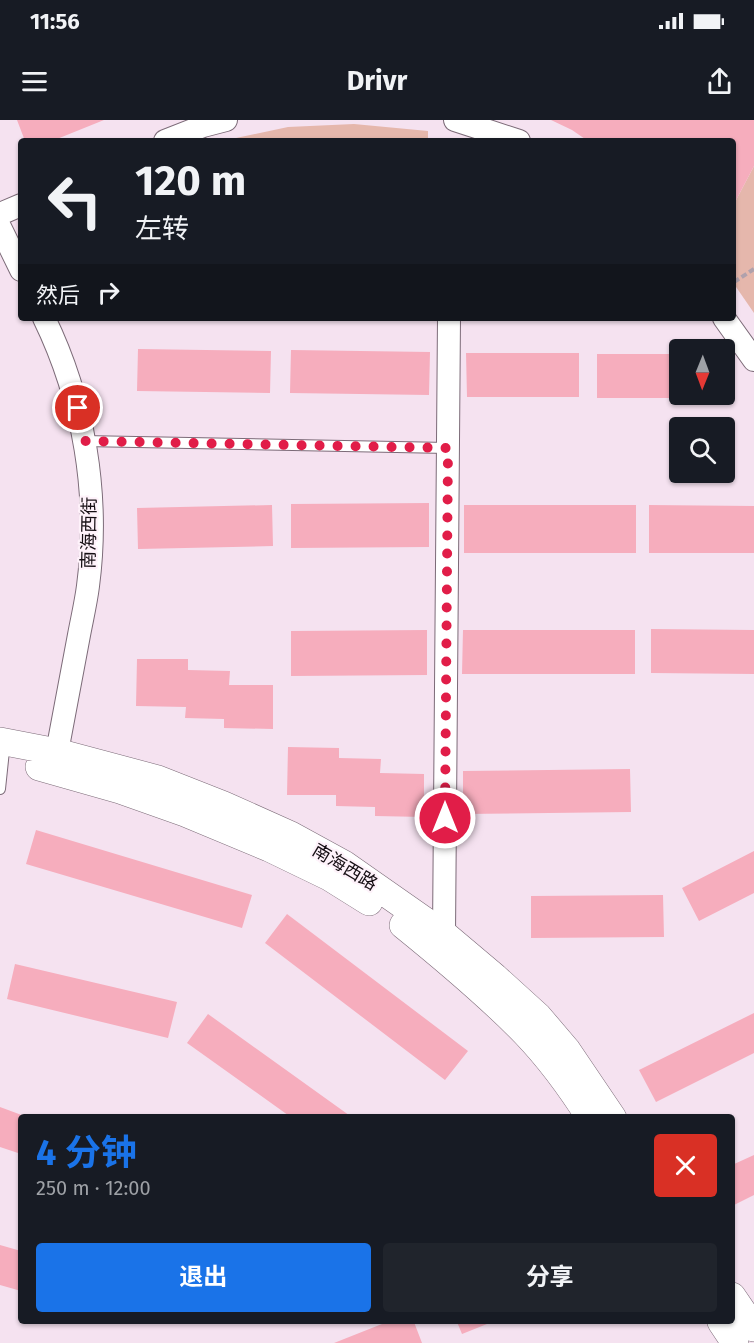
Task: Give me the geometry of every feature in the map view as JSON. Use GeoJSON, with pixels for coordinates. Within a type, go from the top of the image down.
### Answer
{"type":"FeatureCollection","features":[{"type":"Feature","properties":{"kind":"street"},"geometry":{"type":"LineString","coordinates":[[173,138],[226,120]]}},
{"type":"Feature","properties":{"kind":"street"},"geometry":{"type":"LineString","coordinates":[[450,138],[453,120],[510,138]]}},
{"type":"Feature","properties":{"kind":"street"},"geometry":{"type":"LineString","coordinates":[[0,214],[18,206]]}},
{"type":"Feature","properties":{"kind":"street"},"geometry":{"type":"LineString","coordinates":[[0,227],[18,264]]}},
{"type":"Feature","properties":{"kind":"street","name":"南海西街"},"geometry":{"type":"LineString","coordinates":[[46,321],[57,344],[78,408],[88,464],[91,505],[88,586],[57,752]]}},
{"type":"Feature","properties":{"kind":"street"},"geometry":{"type":"LineString","coordinates":[[444,934],[449,321]]}},
{"type":"Feature","properties":{"kind":"street"},"geometry":{"type":"LineString","coordinates":[[726,321],[754,360]]}},
{"type":"Feature","properties":{"kind":"street","name":"南海西路"},"geometry":{"type":"LineString","coordinates":[[2,749],[57,752],[158,779],[225,805],[291,835],[344,864],[444,934],[538,1016],[567,1050],[610,1114]]}},
{"type":"Feature","properties":{"kind":"street","name":"南海西路"},"geometry":{"type":"LineString","coordinates":[[2,749],[185,813],[269,848],[329,877],[396,919],[486,996],[526,1034],[571,1088],[587,1114]]}},
{"type":"Feature","properties":{"kind":"street"},"geometry":{"type":"LineString","coordinates":[[735,1300],[754,1328]]}},
{"type":"Feature","properties":{"kind":"street"},"geometry":{"type":"LineString","coordinates":[[723,1324],[735,1343]]}},
{"type":"Feature","properties":{"kind":"lane"},"geometry":{"type":"LineString","coordinates":[[83,441],[448,448]]}},
{"type":"Feature","properties":{"kind":"lane"},"geometry":{"type":"LineString","coordinates":[[0,789],[2,749]]}},
{"type":"Feature","properties":{"kind":"path"},"geometry":{"type":"LineString","coordinates":[[736,281],[754,269]]}},
{"type":"Feature","properties":{"kind":"shaded area"},"geometry":{"type":"Polygon","coordinates":[[[354,124],[428,131],[428,138],[236,138],[288,127],[354,124]]]}},
{"type":"Feature","properties":{"kind":"shaded area"},"geometry":{"type":"Polygon","coordinates":[[[754,166],[754,313],[736,287],[736,200],[754,166]]]}},
{"type":"Feature","properties":{"kind":"building"},"geometry":{"type":"Polygon","coordinates":[[[17,120],[104,120],[59,138],[24,138],[17,120]]]}},
{"type":"Feature","properties":{"kind":"building"},"geometry":{"type":"Polygon","coordinates":[[[551,120],[754,120],[754,166],[736,200],[736,138],[584,138],[551,120]]]}},
{"type":"Feature","properties":{"kind":"building"},"geometry":{"type":"Polygon","coordinates":[[[138,349],[271,351],[270,393],[137,391],[138,349]]]}},
{"type":"Feature","properties":{"kind":"building"},"geometry":{"type":"Polygon","coordinates":[[[291,350],[430,352],[429,395],[290,393],[291,350]]]}},
{"type":"Feature","properties":{"kind":"building"},"geometry":{"type":"Polygon","coordinates":[[[466,353],[579,353],[579,397],[467,397],[466,353]]]}},
{"type":"Feature","properties":{"kind":"building"},"geometry":{"type":"Polygon","coordinates":[[[597,354],[669,354],[669,398],[597,398],[597,354]]]}},
{"type":"Feature","properties":{"kind":"building"},"geometry":{"type":"Polygon","coordinates":[[[429,503],[429,547],[291,548],[291,504],[429,503]]]}},
{"type":"Feature","properties":{"kind":"building"},"geometry":{"type":"Polygon","coordinates":[[[272,505],[273,546],[138,549],[137,508],[272,505]]]}},
{"type":"Feature","properties":{"kind":"building"},"geometry":{"type":"Polygon","coordinates":[[[464,505],[636,505],[636,553],[464,553],[464,505]]]}},
{"type":"Feature","properties":{"kind":"building"},"geometry":{"type":"Polygon","coordinates":[[[649,505],[754,506],[754,553],[649,553],[649,505]]]}},
{"type":"Feature","properties":{"kind":"building"},"geometry":{"type":"Polygon","coordinates":[[[651,629],[754,630],[754,674],[651,673],[651,629]]]}},
{"type":"Feature","properties":{"kind":"building"},"geometry":{"type":"Polygon","coordinates":[[[427,630],[427,675],[291,676],[291,631],[427,630]]]}},
{"type":"Feature","properties":{"kind":"building"},"geometry":{"type":"Polygon","coordinates":[[[463,630],[635,630],[635,674],[462,674],[463,630]]]}},
{"type":"Feature","properties":{"kind":"building"},"geometry":{"type":"Polygon","coordinates":[[[137,659],[188,659],[188,670],[230,671],[229,685],[273,685],[273,729],[224,728],[224,719],[185,718],[186,707],[136,706],[137,659]]]}},
{"type":"Feature","properties":{"kind":"building"},"geometry":{"type":"Polygon","coordinates":[[[288,747],[339,748],[339,758],[381,759],[380,773],[424,774],[424,817],[375,816],[375,807],[336,806],[336,795],[287,795],[288,747]]]}},
{"type":"Feature","properties":{"kind":"building"},"geometry":{"type":"Polygon","coordinates":[[[630,769],[631,812],[463,814],[463,771],[630,769]]]}},
{"type":"Feature","properties":{"kind":"building"},"geometry":{"type":"Polygon","coordinates":[[[36,830],[252,895],[242,928],[26,864],[36,830]]]}},
{"type":"Feature","properties":{"kind":"building"},"geometry":{"type":"Polygon","coordinates":[[[754,851],[754,893],[699,921],[682,888],[754,851]]]}},
{"type":"Feature","properties":{"kind":"building"},"geometry":{"type":"Polygon","coordinates":[[[663,895],[664,937],[531,938],[531,896],[663,895]]]}},
{"type":"Feature","properties":{"kind":"building"},"geometry":{"type":"Polygon","coordinates":[[[287,914],[468,1051],[445,1080],[265,943],[287,914]]]}},
{"type":"Feature","properties":{"kind":"building"},"geometry":{"type":"Polygon","coordinates":[[[15,964],[177,1002],[168,1038],[7,999],[15,964]]]}},
{"type":"Feature","properties":{"kind":"building"},"geometry":{"type":"Polygon","coordinates":[[[754,1013],[754,1053],[656,1102],[639,1070],[754,1013]]]}},
{"type":"Feature","properties":{"kind":"building"},"geometry":{"type":"Polygon","coordinates":[[[208,1014],[347,1114],[286,1114],[187,1043],[208,1014]]]}},
{"type":"Feature","properties":{"kind":"building"},"geometry":{"type":"Polygon","coordinates":[[[0,1107],[19,1114],[18,1153],[0,1147],[0,1107]]]}},
{"type":"Feature","properties":{"kind":"building"},"geometry":{"type":"Polygon","coordinates":[[[754,1155],[754,1195],[735,1204],[735,1164],[754,1155]]]}},
{"type":"Feature","properties":{"kind":"building"},"geometry":{"type":"Polygon","coordinates":[[[0,1245],[18,1250],[18,1290],[0,1285],[0,1245]]]}},
{"type":"Feature","properties":{"kind":"building"},"geometry":{"type":"Polygon","coordinates":[[[382,1324],[415,1324],[422,1343],[334,1343],[382,1324]]]}},
{"type":"Feature","properties":{"kind":"building"},"geometry":{"type":"Polygon","coordinates":[[[458,1324],[487,1324],[462,1334],[458,1324]]]}},
{"type":"Feature","properties":{"kind":"route"},"geometry":{"type":"LineString","coordinates":[[78,408],[83,441],[448,448],[445,818]]}}]}
